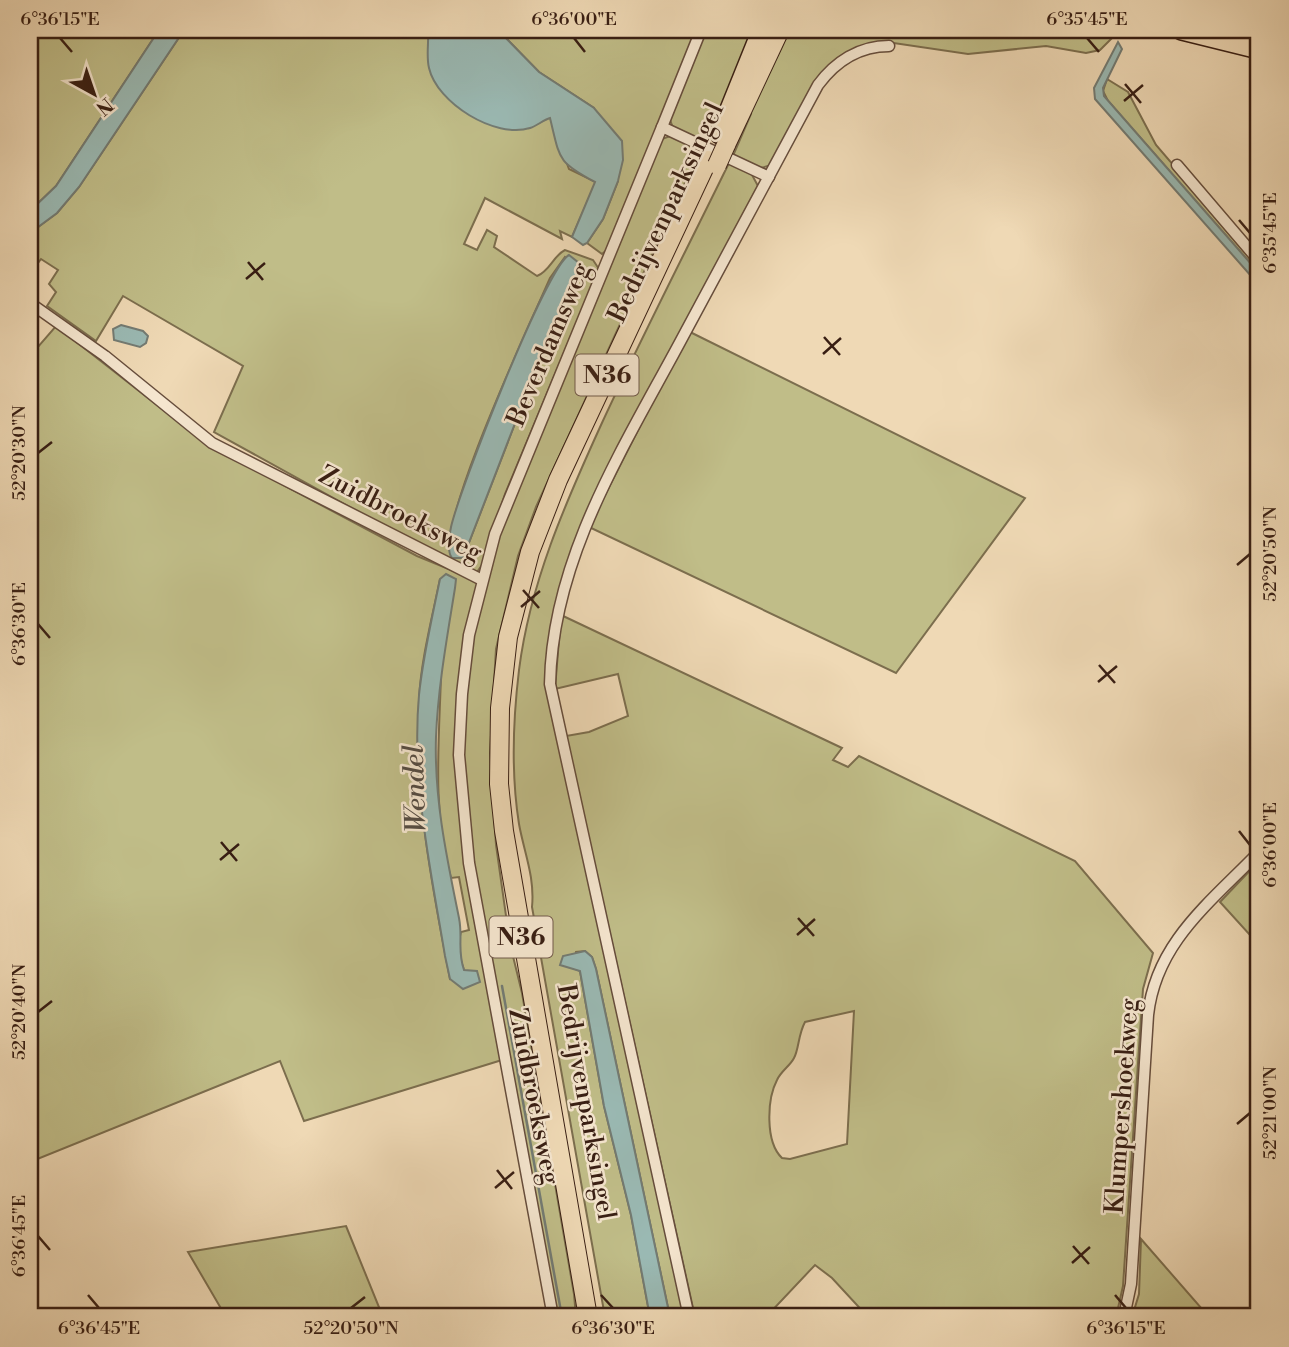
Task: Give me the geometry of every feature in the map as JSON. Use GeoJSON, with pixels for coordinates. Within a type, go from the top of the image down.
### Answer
{"type":"FeatureCollection","features":[{"type":"Feature","properties":{"kind":"highway"},"geometry":{"type":"LineString","coordinates":[[721,140],[762,30]]}},
{"type":"Feature","properties":{"kind":"highway","name":"Bedrijvenparksingel"},"geometry":{"type":"LineString","coordinates":[[598,1317],[517,859],[508,753],[513,676],[527,595],[556,509],[713,163],[769,30]]}},
{"type":"Feature","properties":{"kind":"highway","name":"Bedrijvenparksingel"},"geometry":{"type":"LineString","coordinates":[[721,140],[780,30]]}},
{"type":"Feature","properties":{"kind":"highway"},"geometry":{"type":"LineString","coordinates":[[1182,30],[1259,49]]}},
{"type":"Feature","properties":{"kind":"highway"},"geometry":{"type":"LineString","coordinates":[[1226,30],[1259,42]]}},
{"type":"Feature","properties":{"kind":"highway","name":"Bedrijvenparksingel"},"geometry":{"type":"LineString","coordinates":[[588,1317],[504,831],[498,753],[503,672],[518,593],[541,522],[713,163]]}},
{"type":"Feature","properties":{"kind":"highway","name":"N36"},"geometry":{"type":"LineString","coordinates":[[580,1317],[582,1278]]}},
{"type":"Feature","properties":{"kind":"street","name":"Beverdamsweg"},"geometry":{"type":"LineString","coordinates":[[482,580],[509,495],[701,30]]}},
{"type":"Feature","properties":{"kind":"street"},"geometry":{"type":"LineString","coordinates":[[689,1317],[550,684],[550,658],[567,577],[611,471],[818,85],[832,68],[861,51],[889,46]]}},
{"type":"Feature","properties":{"kind":"street"},"geometry":{"type":"LineString","coordinates":[[662,127],[769,177]]}},
{"type":"Feature","properties":{"kind":"street"},"geometry":{"type":"LineString","coordinates":[[1177,165],[1259,261]]}},
{"type":"Feature","properties":{"kind":"street","name":"Zuidbroeksweg"},"geometry":{"type":"LineString","coordinates":[[30,303],[106,356],[212,443],[482,580],[469,635],[462,694],[462,802],[468,863],[553,1317]]}},
{"type":"Feature","properties":{"kind":"street","name":"Klumpershoekweg"},"geometry":{"type":"LineString","coordinates":[[1124,1317],[1131,1284],[1148,1015],[1153,981],[1165,955],[1185,928],[1259,852]]}},
{"type":"Feature","properties":{"kind":"shaded area"},"geometry":{"type":"Polygon","coordinates":[[[30,30],[159,30],[56,186],[30,211],[30,30]]]}},
{"type":"Feature","properties":{"kind":"shaded area"},"geometry":{"type":"Polygon","coordinates":[[[184,30],[428,30],[430,54],[529,128],[550,117],[569,169],[596,182],[572,237],[560,231],[562,239],[485,198],[464,244],[477,250],[487,230],[497,236],[494,247],[537,276],[565,250],[593,260],[599,269],[505,494],[482,565],[477,572],[458,567],[214,432],[243,366],[123,296],[96,341],[47,306],[56,292],[49,284],[58,270],[41,259],[30,274],[30,233],[57,213],[79,187],[184,30]],[[565,257],[550,278],[507,377],[470,467],[457,508],[450,539],[452,558],[463,558],[526,395],[575,289],[578,267],[565,257]]]}},
{"type":"Feature","properties":{"kind":"shaded area"},"geometry":{"type":"Polygon","coordinates":[[[498,30],[697,30],[608,249],[602,254],[587,243],[603,219],[618,181],[594,108],[539,72],[498,30]]]}},
{"type":"Feature","properties":{"kind":"shaded area"},"geometry":{"type":"Polygon","coordinates":[[[704,30],[758,30],[703,144],[673,128],[669,117],[704,30]]]}},
{"type":"Feature","properties":{"kind":"shaded area"},"geometry":{"type":"Polygon","coordinates":[[[788,30],[1130,30],[1127,36],[1115,35],[1100,50],[1086,53],[1046,46],[968,54],[887,42],[840,57],[771,165],[758,169],[732,158],[751,114],[749,113],[788,30]]]}},
{"type":"Feature","properties":{"kind":"shaded area"},"geometry":{"type":"Polygon","coordinates":[[[1107,79],[1128,92],[1156,145],[1259,265],[1259,273],[1108,101],[1103,91],[1107,79]]]}},
{"type":"Feature","properties":{"kind":"shaded area"},"geometry":{"type":"Polygon","coordinates":[[[670,136],[701,148],[536,507],[518,556],[496,649],[490,753],[496,845],[510,944],[522,993],[576,1317],[555,1317],[471,862],[462,726],[468,662],[482,589],[499,526],[662,139],[670,136]]]}},
{"type":"Feature","properties":{"kind":"shaded area"},"geometry":{"type":"Polygon","coordinates":[[[729,163],[751,173],[758,186],[594,498],[547,658],[686,1317],[670,1317],[596,969],[592,957],[585,951],[576,952],[573,968],[580,971],[604,1106],[631,1215],[650,1317],[605,1317],[532,907],[531,875],[516,805],[514,728],[519,670],[531,606],[562,514],[617,392],[729,163]]]}},
{"type":"Feature","properties":{"kind":"shaded area"},"geometry":{"type":"Polygon","coordinates":[[[56,326],[208,445],[417,556],[478,581],[457,753],[502,1060],[304,1121],[280,1061],[30,1162],[30,356],[56,326]],[[440,579],[422,669],[418,735],[426,840],[450,979],[468,973],[464,970],[457,948],[461,932],[469,930],[459,877],[451,878],[441,828],[438,752],[440,579]]]}},
{"type":"Feature","properties":{"kind":"shaded area"},"geometry":{"type":"Polygon","coordinates":[[[688,331],[1025,498],[896,673],[589,527],[688,331]]]}},
{"type":"Feature","properties":{"kind":"shaded area"},"geometry":{"type":"Polygon","coordinates":[[[561,615],[842,748],[833,760],[848,767],[859,756],[1075,861],[1153,953],[1143,989],[1123,1286],[1116,1317],[868,1317],[832,1278],[815,1265],[766,1317],[695,1317],[566,736],[589,732],[628,716],[618,674],[555,689],[561,615]],[[854,1011],[805,1022],[794,1058],[774,1088],[769,1120],[776,1151],[782,1158],[790,1159],[847,1144],[854,1011]]]}},
{"type":"Feature","properties":{"kind":"shaded area"},"geometry":{"type":"Polygon","coordinates":[[[1259,861],[1259,945],[1220,902],[1259,861]]]}},
{"type":"Feature","properties":{"kind":"shaded area"},"geometry":{"type":"Polygon","coordinates":[[[346,1226],[383,1317],[226,1317],[188,1252],[346,1226]]]}},
{"type":"Feature","properties":{"kind":"shaded area"},"geometry":{"type":"Polygon","coordinates":[[[1141,1239],[1209,1317],[1132,1317],[1139,1294],[1141,1239]]]}},
{"type":"Feature","properties":{"kind":"water"},"geometry":{"type":"Polygon","coordinates":[[[159,30],[184,30],[79,187],[57,213],[30,233],[30,211],[56,186],[159,30]]]}},
{"type":"Feature","properties":{"kind":"water"},"geometry":{"type":"Polygon","coordinates":[[[428,30],[498,30],[539,72],[594,108],[622,141],[623,160],[618,181],[603,219],[587,243],[583,245],[572,237],[595,182],[573,169],[562,158],[550,118],[530,128],[501,128],[469,115],[455,105],[443,94],[429,68],[428,30]]]}},
{"type":"Feature","properties":{"kind":"water"},"geometry":{"type":"Polygon","coordinates":[[[1118,42],[1122,49],[1103,88],[1104,96],[1259,273],[1259,285],[1095,99],[1094,88],[1118,42]]]}},
{"type":"Feature","properties":{"kind":"water"},"geometry":{"type":"Polygon","coordinates":[[[569,255],[579,263],[575,289],[526,395],[463,558],[452,558],[449,548],[451,527],[486,428],[542,298],[569,255]]]}},
{"type":"Feature","properties":{"kind":"water"},"geometry":{"type":"Polygon","coordinates":[[[121,325],[143,331],[148,336],[146,343],[140,347],[114,340],[113,329],[121,325]]]}},
{"type":"Feature","properties":{"kind":"water"},"geometry":{"type":"Polygon","coordinates":[[[446,574],[456,579],[443,663],[436,760],[442,829],[460,925],[462,963],[464,970],[477,971],[480,982],[463,989],[450,979],[445,956],[424,826],[418,761],[417,728],[423,666],[440,579],[446,574]]]}},
{"type":"Feature","properties":{"kind":"water"},"geometry":{"type":"Polygon","coordinates":[[[585,951],[592,957],[596,969],[670,1317],[650,1317],[631,1215],[604,1106],[580,971],[560,965],[563,956],[585,951]]]}},
{"type":"Feature","properties":{"kind":"waterway"},"geometry":{"type":"LineString","coordinates":[[502,986],[562,1317]]}},
{"type":"Feature","properties":{"kind":"water label","name":"Wendel"},"geometry":{"type":"Point","coordinates":[414,789]}}]}
